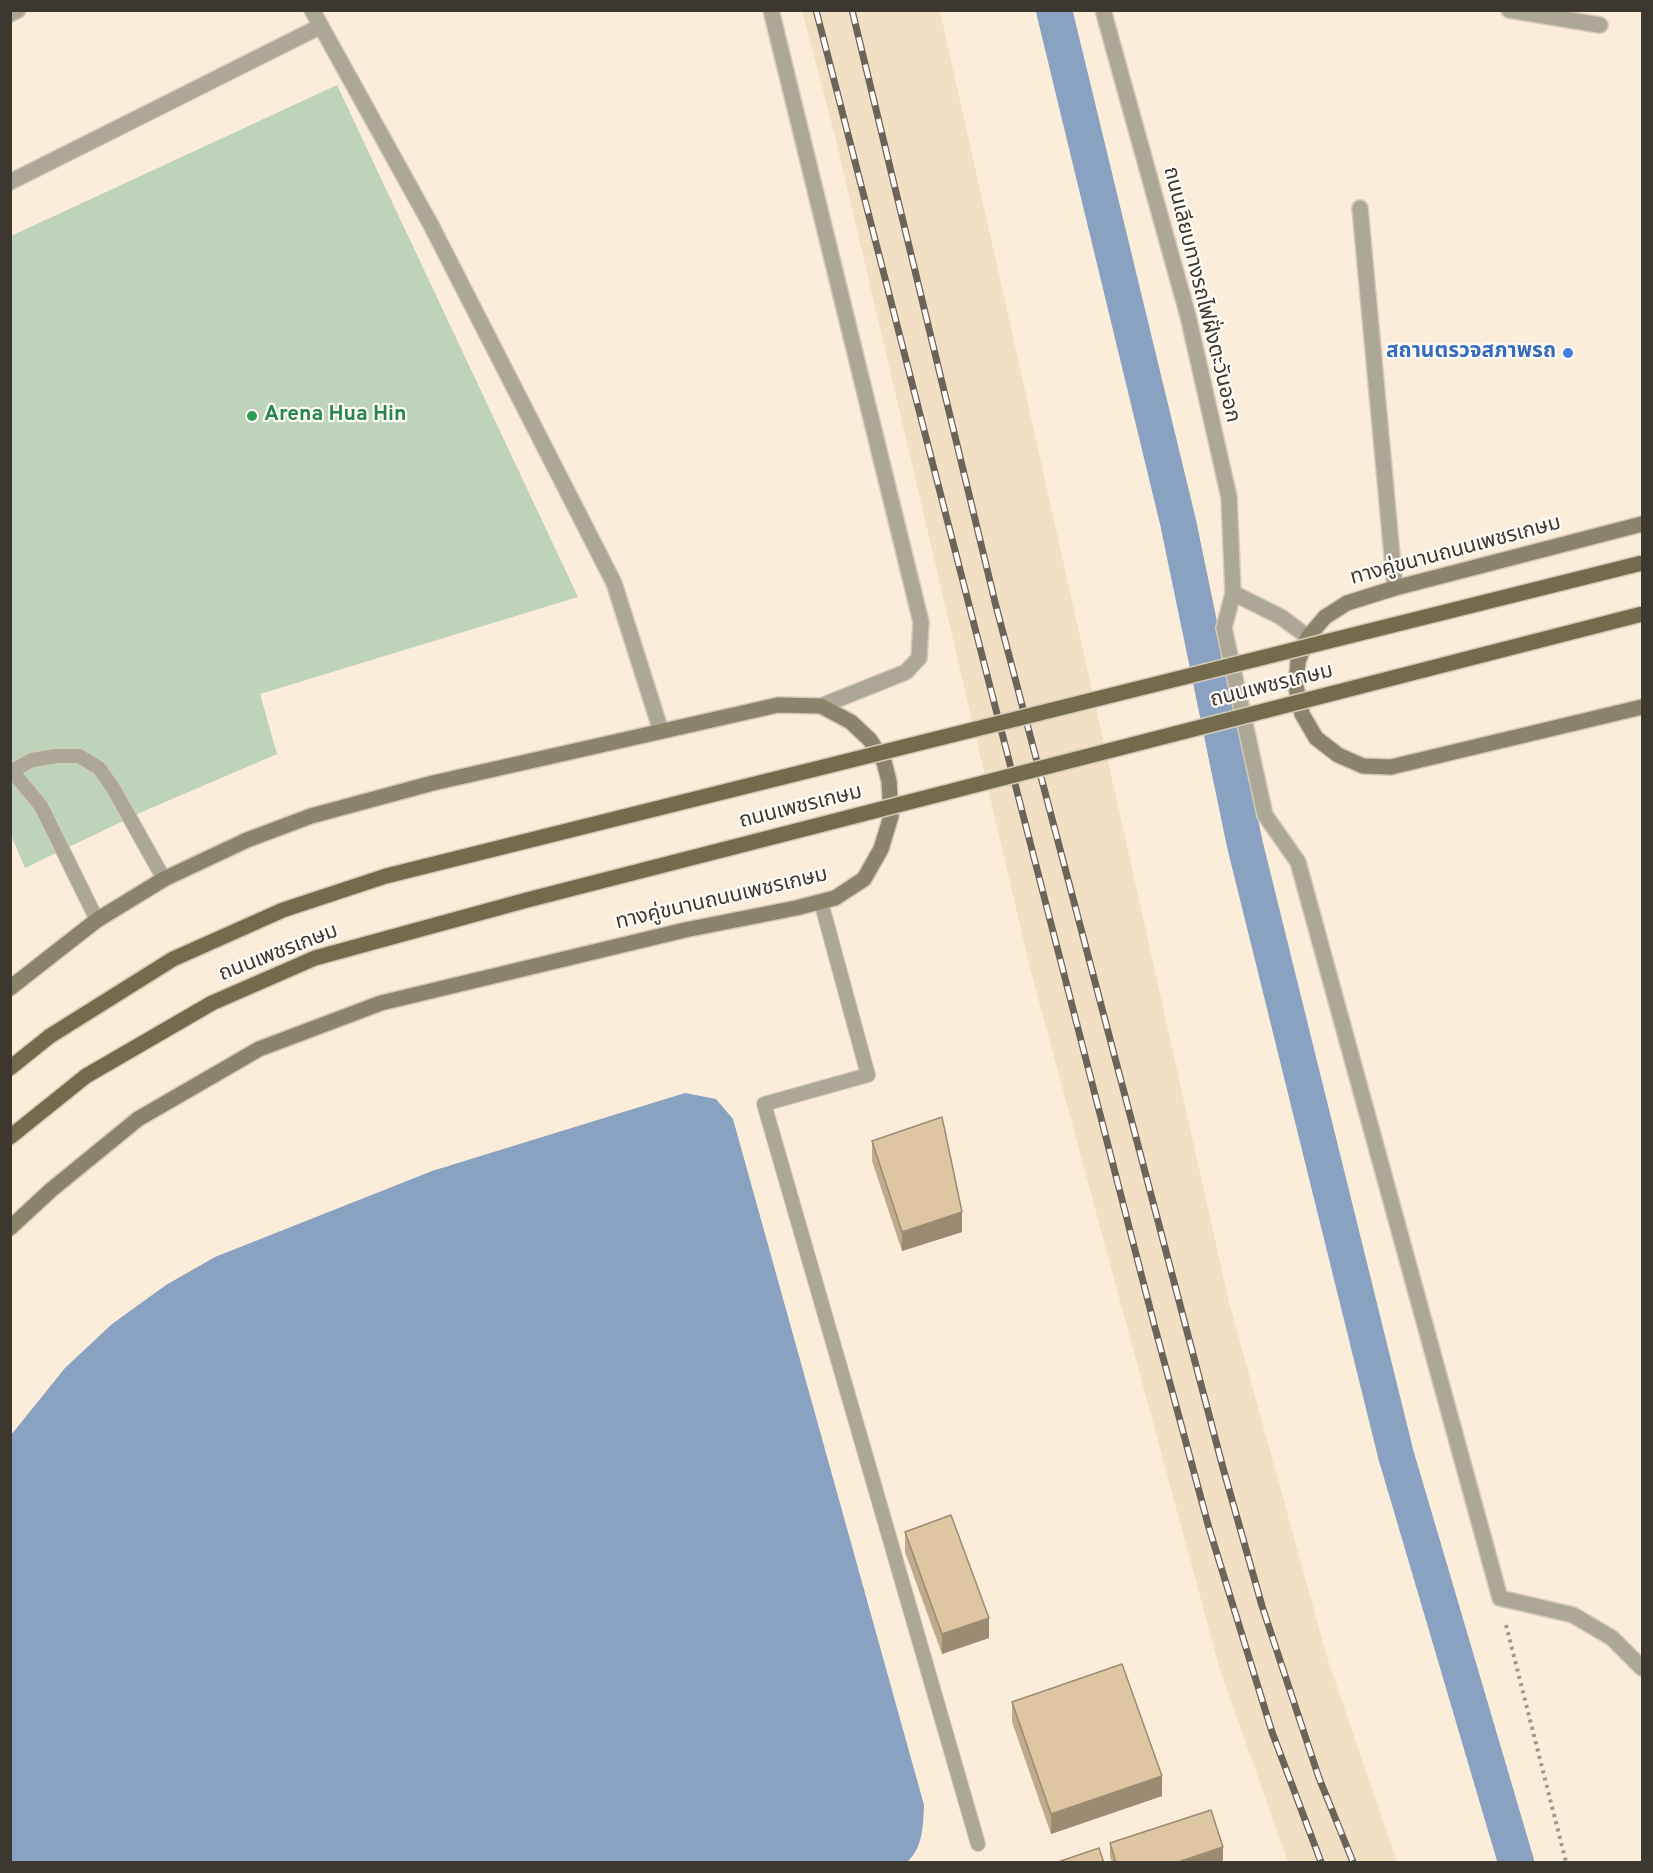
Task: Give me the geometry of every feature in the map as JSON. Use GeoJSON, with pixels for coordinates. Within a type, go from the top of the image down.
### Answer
{"type":"FeatureCollection","features":[{"type":"Feature","properties":{"kind":"main road","name":"ทางคู่ขนานถนนเพชรเกษม"},"geometry":{"type":"LineString","coordinates":[[1642,524],[1395,588],[1347,603],[1325,617],[1308,637],[1298,661],[1296,687],[1302,714],[1316,738],[1338,755],[1363,766],[1391,767],[1642,707]]}},
{"type":"Feature","properties":{"kind":"main road","name":"ถนนเพชรเกษม"},"geometry":{"type":"LineString","coordinates":[[10,1068],[50,1036],[173,959],[283,910],[386,876],[1642,563]]}},
{"type":"Feature","properties":{"kind":"main road","name":"ถนนเพชรเกษม"},"geometry":{"type":"LineString","coordinates":[[10,1137],[86,1077],[213,1003],[315,958],[538,897],[1642,614]]}},
{"type":"Feature","properties":{"kind":"main road","name":"ทางคู่ขนานถนนเพชรเกษม"},"geometry":{"type":"LineString","coordinates":[[10,987],[97,920],[164,879],[247,840],[311,816],[433,783],[778,705],[821,706],[851,722],[870,740],[884,762],[889,781],[891,816],[881,849],[864,879],[835,898],[685,930],[370,1006],[259,1049],[138,1119],[51,1190],[10,1228]]}},
{"type":"Feature","properties":{"kind":"street"},"geometry":{"type":"LineString","coordinates":[[10,14],[18,10]]}},
{"type":"Feature","properties":{"kind":"street"},"geometry":{"type":"LineString","coordinates":[[312,10],[431,225],[614,583],[661,731]]}},
{"type":"Feature","properties":{"kind":"street"},"geometry":{"type":"LineString","coordinates":[[771,10],[921,622],[919,658],[906,672],[821,706]]}},
{"type":"Feature","properties":{"kind":"street","name":"ถนนเลียบทางรถไฟฝั่งตะวันออก"},"geometry":{"type":"LineString","coordinates":[[1102,10],[1188,316],[1229,497],[1233,593],[1224,628],[1265,815],[1298,862],[1500,1598]]}},
{"type":"Feature","properties":{"kind":"street"},"geometry":{"type":"LineString","coordinates":[[1509,10],[1600,25]]}},
{"type":"Feature","properties":{"kind":"street"},"geometry":{"type":"LineString","coordinates":[[10,182],[321,26]]}},
{"type":"Feature","properties":{"kind":"street"},"geometry":{"type":"LineString","coordinates":[[1360,208],[1395,588]]}},
{"type":"Feature","properties":{"kind":"street"},"geometry":{"type":"LineString","coordinates":[[1233,593],[1281,617],[1308,637]]}},
{"type":"Feature","properties":{"kind":"street"},"geometry":{"type":"LineString","coordinates":[[1500,1598],[1573,1615],[1612,1638],[1642,1668]]}},
{"type":"Feature","properties":{"kind":"lane"},"geometry":{"type":"LineString","coordinates":[[97,920],[41,806],[11,772],[32,760],[56,756],[79,756],[99,768],[113,788],[164,879]]}},
{"type":"Feature","properties":{"kind":"lane"},"geometry":{"type":"LineString","coordinates":[[821,902],[868,1075],[764,1104],[978,1844]]}},
{"type":"Feature","properties":{"kind":"path"},"geometry":{"type":"LineString","coordinates":[[1500,1598],[1566,1863]]}},
{"type":"Feature","properties":{"kind":"shaded area"},"geometry":{"type":"Polygon","coordinates":[[[802,11],[940,11],[1229,1302],[1327,1657],[1397,1862],[1288,1862],[1220,1670],[1031,972],[835,136],[802,11]]]}},
{"type":"Feature","properties":{"kind":"green space","name":"Arena Hua Hin"},"geometry":{"type":"Polygon","coordinates":[[[337,85],[578,597],[260,694],[277,754],[144,811],[25,868],[11,835],[11,236],[337,85]]]}},
{"type":"Feature","properties":{"kind":"water"},"geometry":{"type":"Polygon","coordinates":[[[685,1093],[716,1099],[733,1119],[924,1805],[919,1843],[907,1862],[11,1862],[11,1435],[65,1368],[112,1324],[166,1285],[215,1257],[432,1171],[685,1093]]]}},
{"type":"Feature","properties":{"kind":"building"},"geometry":{"type":"Polygon","coordinates":[[[942,1117],[962,1212],[902,1232],[872,1141],[942,1117]]]}},
{"type":"Feature","properties":{"kind":"building"},"geometry":{"type":"Polygon","coordinates":[[[951,1515],[989,1618],[942,1634],[905,1532],[951,1515]]]}},
{"type":"Feature","properties":{"kind":"building"},"geometry":{"type":"Polygon","coordinates":[[[1122,1664],[1162,1776],[1051,1814],[1012,1702],[1122,1664]]]}},
{"type":"Feature","properties":{"kind":"building"},"geometry":{"type":"Polygon","coordinates":[[[1211,1810],[1223,1847],[1175,1863],[1116,1863],[1110,1843],[1211,1810]]]}},
{"type":"Feature","properties":{"kind":"building"},"geometry":{"type":"Polygon","coordinates":[[[1099,1848],[1104,1863],[1055,1863],[1099,1848]]]}},
{"type":"Feature","properties":{"kind":"waterway"},"geometry":{"type":"LineString","coordinates":[[1054,10],[1178,522],[1245,845],[1396,1455],[1516,1862]]}},
{"type":"Feature","properties":{"kind":"railway"},"geometry":{"type":"LineString","coordinates":[[816,10],[1154,1324],[1209,1528],[1272,1732],[1321,1862]]}},
{"type":"Feature","properties":{"kind":"railway"},"geometry":{"type":"LineString","coordinates":[[852,10],[996,606],[1223,1468],[1262,1606],[1319,1778],[1353,1862]]}},
{"type":"Feature","properties":{"kind":"place","name":"สถานตรวจสภาพรถ"},"geometry":{"type":"Point","coordinates":[1568,353]}},
{"type":"Feature","properties":{"kind":"place","name":"Arena Hua Hin"},"geometry":{"type":"Point","coordinates":[252,416]}}]}
